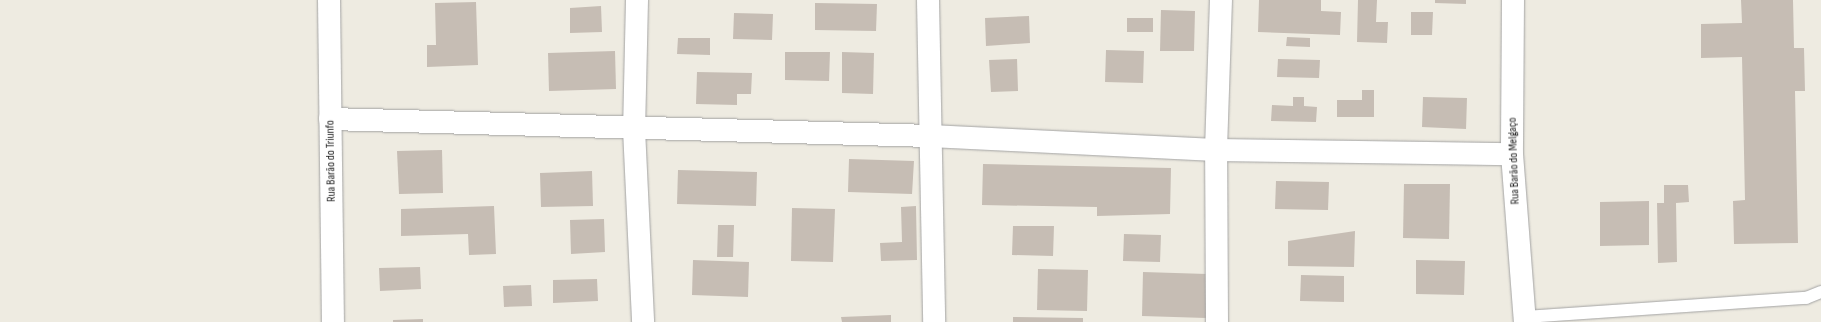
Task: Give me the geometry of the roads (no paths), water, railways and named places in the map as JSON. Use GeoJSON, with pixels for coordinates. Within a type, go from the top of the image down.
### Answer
{"type":"FeatureCollection","features":[{"type":"Feature","properties":{"kind":"street","name":"Rua Barão do Triunfo"},"geometry":{"type":"LineString","coordinates":[[329,0],[333,322]]}},
{"type":"Feature","properties":{"kind":"street"},"geometry":{"type":"LineString","coordinates":[[637,0],[634,128],[643,322]]}},
{"type":"Feature","properties":{"kind":"street"},"geometry":{"type":"LineString","coordinates":[[928,0],[934,322]]}},
{"type":"Feature","properties":{"kind":"street"},"geometry":{"type":"LineString","coordinates":[[1217,322],[1216,150],[1221,0]]}},
{"type":"Feature","properties":{"kind":"street","name":"Rua Barão do Melgaço"},"geometry":{"type":"LineString","coordinates":[[1513,0],[1512,154],[1525,319]]}},
{"type":"Feature","properties":{"kind":"street"},"geometry":{"type":"LineString","coordinates":[[330,119],[930,136],[1216,150],[1512,154]]}},
{"type":"Feature","properties":{"kind":"lane"},"geometry":{"type":"LineString","coordinates":[[1525,319],[1806,298],[1821,292]]}}]}
